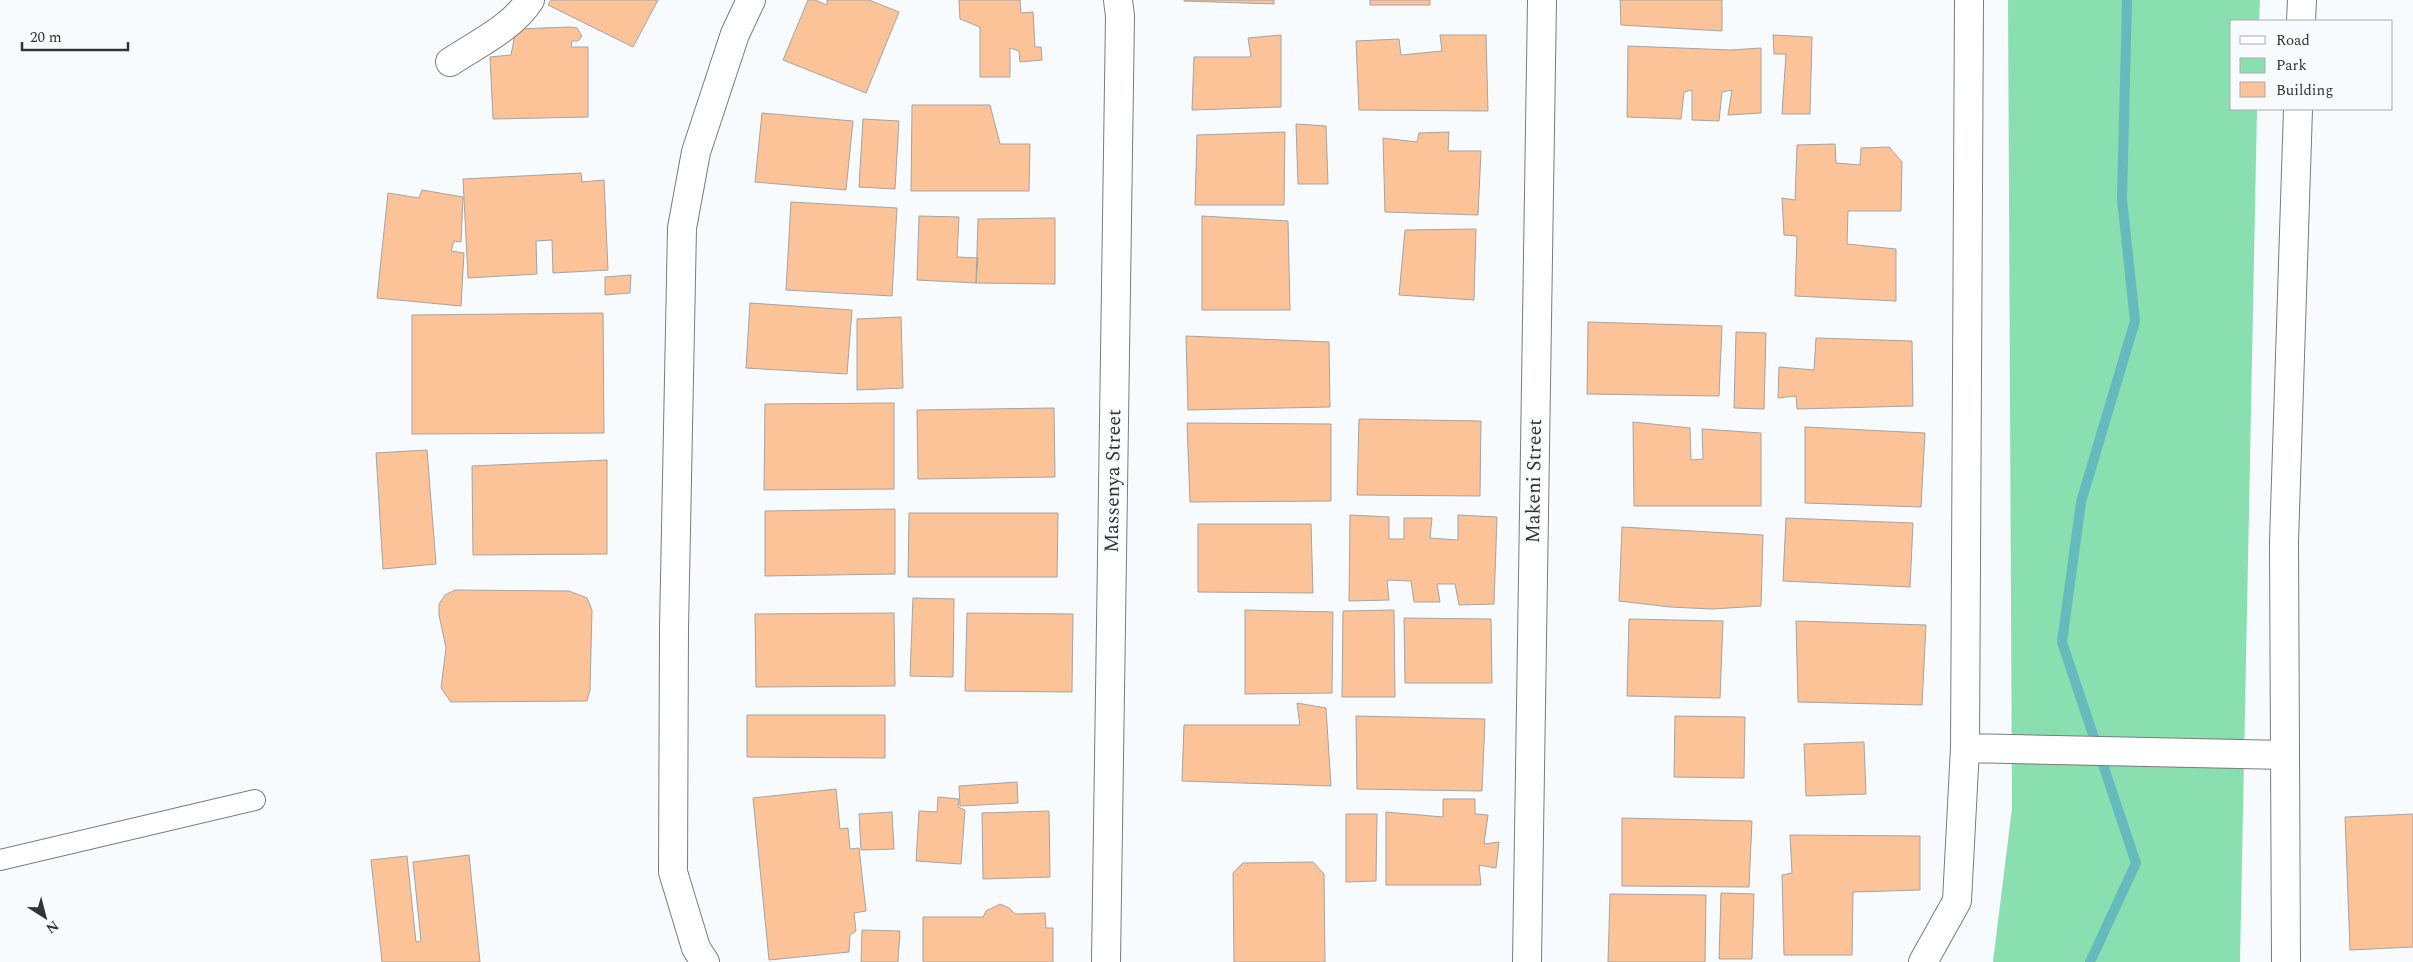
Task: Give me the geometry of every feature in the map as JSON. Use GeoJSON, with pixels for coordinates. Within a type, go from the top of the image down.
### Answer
{"type":"FeatureCollection","features":[{"type":"Feature","properties":{"kind":"street"},"geometry":{"type":"LineString","coordinates":[[450,62],[506,25],[530,0]]}},
{"type":"Feature","properties":{"kind":"street"},"geometry":{"type":"LineString","coordinates":[[705,962],[696,948],[673,872],[674,629],[682,228],[696,152],[736,34],[751,0]]}},
{"type":"Feature","properties":{"kind":"street","name":"Massenya Street"},"geometry":{"type":"LineString","coordinates":[[1106,962],[1120,16],[1118,0]]}},
{"type":"Feature","properties":{"kind":"street","name":"Makeni Street"},"geometry":{"type":"LineString","coordinates":[[1527,962],[1542,0]]}},
{"type":"Feature","properties":{"kind":"street"},"geometry":{"type":"LineString","coordinates":[[1923,962],[1957,901],[1965,748],[1969,0]]}},
{"type":"Feature","properties":{"kind":"street"},"geometry":{"type":"LineString","coordinates":[[2301,20],[2302,0]]}},
{"type":"Feature","properties":{"kind":"street"},"geometry":{"type":"LineString","coordinates":[[2286,962],[2284,542],[2298,110]]}},
{"type":"Feature","properties":{"kind":"street"},"geometry":{"type":"LineString","coordinates":[[1965,748],[2285,755]]}},
{"type":"Feature","properties":{"kind":"lane"},"geometry":{"type":"LineString","coordinates":[[0,860],[256,800]]}},
{"type":"Feature","properties":{"kind":"green space"},"geometry":{"type":"Polygon","coordinates":[[[2008,0],[2260,0],[2259,20],[2230,20],[2230,110],[2257,110],[2240,962],[1993,962],[2012,808],[2008,0]]]}},
{"type":"Feature","properties":{"kind":"building"},"geometry":{"type":"Polygon","coordinates":[[[551,0],[658,0],[633,47],[548,5],[551,0]]]}},
{"type":"Feature","properties":{"kind":"building"},"geometry":{"type":"Polygon","coordinates":[[[808,0],[815,0],[827,5],[827,0],[869,0],[899,12],[866,93],[783,60],[808,0]]]}},
{"type":"Feature","properties":{"kind":"building"},"geometry":{"type":"Polygon","coordinates":[[[959,0],[1020,0],[1021,13],[1033,12],[1035,47],[1041,47],[1042,60],[1020,62],[1019,51],[1010,48],[1010,77],[980,77],[980,27],[960,19],[959,0]]]}},
{"type":"Feature","properties":{"kind":"building"},"geometry":{"type":"Polygon","coordinates":[[[1274,0],[1274,4],[1184,1],[1274,0]]]}},
{"type":"Feature","properties":{"kind":"building"},"geometry":{"type":"Polygon","coordinates":[[[1370,0],[1430,0],[1430,5],[1370,5],[1370,0]]]}},
{"type":"Feature","properties":{"kind":"building"},"geometry":{"type":"Polygon","coordinates":[[[1620,0],[1722,0],[1722,31],[1621,25],[1620,0]]]}},
{"type":"Feature","properties":{"kind":"building"},"geometry":{"type":"Polygon","coordinates":[[[577,28],[582,36],[578,41],[572,41],[571,47],[588,47],[588,117],[493,119],[490,57],[511,55],[516,29],[577,28]]]}},
{"type":"Feature","properties":{"kind":"building"},"geometry":{"type":"Polygon","coordinates":[[[1281,35],[1281,107],[1192,110],[1194,57],[1251,57],[1248,38],[1281,35]]]}},
{"type":"Feature","properties":{"kind":"building"},"geometry":{"type":"Polygon","coordinates":[[[1440,35],[1486,35],[1488,111],[1359,110],[1356,41],[1399,39],[1401,55],[1442,51],[1440,35]]]}},
{"type":"Feature","properties":{"kind":"building"},"geometry":{"type":"Polygon","coordinates":[[[1773,35],[1812,37],[1810,114],[1782,114],[1786,54],[1774,54],[1773,35]]]}},
{"type":"Feature","properties":{"kind":"building"},"geometry":{"type":"Polygon","coordinates":[[[1628,46],[1731,50],[1761,48],[1761,113],[1728,115],[1732,90],[1722,92],[1719,121],[1692,120],[1692,90],[1684,92],[1681,119],[1627,117],[1628,46]]]}},
{"type":"Feature","properties":{"kind":"building"},"geometry":{"type":"Polygon","coordinates":[[[912,105],[990,105],[1000,144],[1030,144],[1029,191],[911,191],[912,105]]]}},
{"type":"Feature","properties":{"kind":"building"},"geometry":{"type":"Polygon","coordinates":[[[762,113],[853,121],[846,190],[755,182],[762,113]]]}},
{"type":"Feature","properties":{"kind":"building"},"geometry":{"type":"Polygon","coordinates":[[[863,119],[899,121],[895,189],[859,187],[863,119]]]}},
{"type":"Feature","properties":{"kind":"building"},"geometry":{"type":"Polygon","coordinates":[[[1296,124],[1326,126],[1328,184],[1298,184],[1296,124]]]}},
{"type":"Feature","properties":{"kind":"building"},"geometry":{"type":"Polygon","coordinates":[[[1285,132],[1284,205],[1195,205],[1197,135],[1285,132]]]}},
{"type":"Feature","properties":{"kind":"building"},"geometry":{"type":"Polygon","coordinates":[[[1449,132],[1448,151],[1481,151],[1478,215],[1385,212],[1383,138],[1417,142],[1419,133],[1449,132]]]}},
{"type":"Feature","properties":{"kind":"building"},"geometry":{"type":"Polygon","coordinates":[[[1835,144],[1836,163],[1860,165],[1861,148],[1889,147],[1902,162],[1901,211],[1848,211],[1847,244],[1896,249],[1896,301],[1795,296],[1797,236],[1784,235],[1782,198],[1795,200],[1797,145],[1835,144]]]}},
{"type":"Feature","properties":{"kind":"building"},"geometry":{"type":"Polygon","coordinates":[[[581,173],[582,182],[604,180],[608,270],[553,273],[552,240],[536,241],[537,274],[468,278],[463,179],[581,173]]]}},
{"type":"Feature","properties":{"kind":"building"},"geometry":{"type":"Polygon","coordinates":[[[422,190],[463,197],[461,242],[454,241],[451,251],[464,253],[461,306],[377,298],[388,193],[419,198],[422,190]]]}},
{"type":"Feature","properties":{"kind":"building"},"geometry":{"type":"Polygon","coordinates":[[[791,202],[897,208],[892,296],[786,290],[791,202]]]}},
{"type":"Feature","properties":{"kind":"building"},"geometry":{"type":"Polygon","coordinates":[[[919,216],[959,217],[957,257],[978,258],[976,283],[917,280],[919,216]]]}},
{"type":"Feature","properties":{"kind":"building"},"geometry":{"type":"Polygon","coordinates":[[[1202,216],[1288,221],[1290,310],[1202,310],[1202,216]]]}},
{"type":"Feature","properties":{"kind":"building"},"geometry":{"type":"Polygon","coordinates":[[[1055,218],[1055,284],[976,283],[978,219],[1055,218]]]}},
{"type":"Feature","properties":{"kind":"building"},"geometry":{"type":"Polygon","coordinates":[[[1476,229],[1474,300],[1399,295],[1405,230],[1476,229]]]}},
{"type":"Feature","properties":{"kind":"building"},"geometry":{"type":"Polygon","coordinates":[[[631,275],[630,293],[605,295],[605,277],[631,275]]]}},
{"type":"Feature","properties":{"kind":"building"},"geometry":{"type":"Polygon","coordinates":[[[750,303],[852,310],[847,374],[746,368],[750,303]]]}},
{"type":"Feature","properties":{"kind":"building"},"geometry":{"type":"Polygon","coordinates":[[[603,313],[604,433],[412,434],[412,315],[603,313]]]}},
{"type":"Feature","properties":{"kind":"building"},"geometry":{"type":"Polygon","coordinates":[[[901,317],[903,388],[857,390],[857,319],[901,317]]]}},
{"type":"Feature","properties":{"kind":"building"},"geometry":{"type":"Polygon","coordinates":[[[1588,322],[1722,326],[1719,396],[1587,394],[1588,322]]]}},
{"type":"Feature","properties":{"kind":"building"},"geometry":{"type":"Polygon","coordinates":[[[1736,332],[1766,333],[1764,409],[1734,408],[1736,332]]]}},
{"type":"Feature","properties":{"kind":"building"},"geometry":{"type":"Polygon","coordinates":[[[1186,336],[1329,342],[1330,407],[1188,410],[1186,336]]]}},
{"type":"Feature","properties":{"kind":"building"},"geometry":{"type":"Polygon","coordinates":[[[1816,338],[1912,341],[1913,406],[1797,409],[1796,396],[1778,398],[1779,367],[1814,370],[1816,338]]]}},
{"type":"Feature","properties":{"kind":"building"},"geometry":{"type":"Polygon","coordinates":[[[894,403],[894,489],[764,490],[765,404],[894,403]]]}},
{"type":"Feature","properties":{"kind":"building"},"geometry":{"type":"Polygon","coordinates":[[[1054,408],[1055,477],[918,479],[917,410],[1054,408]]]}},
{"type":"Feature","properties":{"kind":"building"},"geometry":{"type":"Polygon","coordinates":[[[1359,419],[1481,421],[1480,496],[1357,495],[1359,419]]]}},
{"type":"Feature","properties":{"kind":"building"},"geometry":{"type":"Polygon","coordinates":[[[1633,422],[1690,428],[1691,460],[1703,459],[1702,429],[1761,433],[1761,506],[1634,506],[1633,422]]]}},
{"type":"Feature","properties":{"kind":"building"},"geometry":{"type":"Polygon","coordinates":[[[1187,423],[1331,424],[1331,501],[1190,502],[1187,423]]]}},
{"type":"Feature","properties":{"kind":"building"},"geometry":{"type":"Polygon","coordinates":[[[1805,427],[1925,433],[1921,507],[1805,503],[1805,427]]]}},
{"type":"Feature","properties":{"kind":"building"},"geometry":{"type":"Polygon","coordinates":[[[427,450],[436,564],[383,569],[376,453],[427,450]]]}},
{"type":"Feature","properties":{"kind":"building"},"geometry":{"type":"Polygon","coordinates":[[[607,460],[607,554],[473,555],[472,466],[607,460]]]}},
{"type":"Feature","properties":{"kind":"building"},"geometry":{"type":"Polygon","coordinates":[[[895,509],[895,574],[765,576],[765,511],[895,509]]]}},
{"type":"Feature","properties":{"kind":"building"},"geometry":{"type":"Polygon","coordinates":[[[909,513],[1058,513],[1057,577],[908,577],[909,513]]]}},
{"type":"Feature","properties":{"kind":"building"},"geometry":{"type":"Polygon","coordinates":[[[1350,515],[1389,517],[1389,539],[1404,539],[1404,518],[1432,518],[1430,538],[1458,540],[1458,515],[1497,517],[1494,604],[1459,605],[1455,584],[1437,584],[1440,602],[1414,602],[1411,581],[1387,580],[1389,600],[1349,601],[1350,515]]]}},
{"type":"Feature","properties":{"kind":"building"},"geometry":{"type":"Polygon","coordinates":[[[1786,518],[1913,523],[1910,587],[1783,581],[1786,518]]]}},
{"type":"Feature","properties":{"kind":"building"},"geometry":{"type":"Polygon","coordinates":[[[1198,524],[1311,524],[1313,593],[1198,592],[1198,524]]]}},
{"type":"Feature","properties":{"kind":"building"},"geometry":{"type":"Polygon","coordinates":[[[1622,527],[1763,535],[1761,606],[1712,609],[1670,607],[1619,601],[1622,527]]]}},
{"type":"Feature","properties":{"kind":"building"},"geometry":{"type":"Polygon","coordinates":[[[455,590],[569,591],[587,598],[592,610],[590,690],[587,701],[451,702],[441,688],[446,648],[439,615],[439,604],[445,595],[455,590]]]}},
{"type":"Feature","properties":{"kind":"building"},"geometry":{"type":"Polygon","coordinates":[[[913,598],[954,599],[953,677],[910,676],[913,598]]]}},
{"type":"Feature","properties":{"kind":"building"},"geometry":{"type":"Polygon","coordinates":[[[1245,610],[1333,612],[1332,693],[1245,694],[1245,610]]]}},
{"type":"Feature","properties":{"kind":"building"},"geometry":{"type":"Polygon","coordinates":[[[1394,610],[1395,697],[1342,697],[1343,611],[1394,610]]]}},
{"type":"Feature","properties":{"kind":"building"},"geometry":{"type":"Polygon","coordinates":[[[894,613],[895,686],[756,687],[755,614],[894,613]]]}},
{"type":"Feature","properties":{"kind":"building"},"geometry":{"type":"Polygon","coordinates":[[[967,613],[1073,614],[1072,692],[965,691],[967,613]]]}},
{"type":"Feature","properties":{"kind":"building"},"geometry":{"type":"Polygon","coordinates":[[[1404,618],[1491,619],[1492,683],[1405,683],[1404,618]]]}},
{"type":"Feature","properties":{"kind":"building"},"geometry":{"type":"Polygon","coordinates":[[[1629,619],[1723,621],[1720,698],[1627,696],[1629,619]]]}},
{"type":"Feature","properties":{"kind":"building"},"geometry":{"type":"Polygon","coordinates":[[[1796,621],[1926,625],[1922,705],[1798,702],[1796,621]]]}},
{"type":"Feature","properties":{"kind":"building"},"geometry":{"type":"Polygon","coordinates":[[[1297,703],[1326,708],[1331,786],[1182,781],[1184,725],[1300,725],[1297,703]]]}},
{"type":"Feature","properties":{"kind":"building"},"geometry":{"type":"Polygon","coordinates":[[[747,715],[885,715],[885,758],[747,757],[747,715]]]}},
{"type":"Feature","properties":{"kind":"building"},"geometry":{"type":"Polygon","coordinates":[[[1356,716],[1485,719],[1482,791],[1357,789],[1356,716]]]}},
{"type":"Feature","properties":{"kind":"building"},"geometry":{"type":"Polygon","coordinates":[[[1675,716],[1745,717],[1744,778],[1674,777],[1675,716]]]}},
{"type":"Feature","properties":{"kind":"building"},"geometry":{"type":"Polygon","coordinates":[[[1864,742],[1866,794],[1806,796],[1804,744],[1864,742]]]}},
{"type":"Feature","properties":{"kind":"building"},"geometry":{"type":"Polygon","coordinates":[[[1017,782],[1018,803],[960,806],[959,786],[1017,782]]]}},
{"type":"Feature","properties":{"kind":"building"},"geometry":{"type":"Polygon","coordinates":[[[836,789],[840,829],[848,828],[850,849],[859,848],[866,911],[854,913],[856,931],[850,935],[849,952],[769,960],[753,798],[836,789]]]}},
{"type":"Feature","properties":{"kind":"building"},"geometry":{"type":"Polygon","coordinates":[[[938,797],[959,799],[958,807],[965,810],[961,864],[916,861],[919,811],[937,812],[938,797]]]}},
{"type":"Feature","properties":{"kind":"building"},"geometry":{"type":"Polygon","coordinates":[[[1443,799],[1475,799],[1475,814],[1488,815],[1484,844],[1499,842],[1496,868],[1479,865],[1481,885],[1386,885],[1386,812],[1443,817],[1443,799]]]}},
{"type":"Feature","properties":{"kind":"building"},"geometry":{"type":"Polygon","coordinates":[[[1049,811],[1050,877],[983,879],[982,813],[1049,811]]]}},
{"type":"Feature","properties":{"kind":"building"},"geometry":{"type":"Polygon","coordinates":[[[892,812],[894,849],[861,850],[859,814],[892,812]]]}},
{"type":"Feature","properties":{"kind":"building"},"geometry":{"type":"Polygon","coordinates":[[[1346,814],[1377,814],[1376,881],[1346,882],[1346,814]]]}},
{"type":"Feature","properties":{"kind":"building"},"geometry":{"type":"Polygon","coordinates":[[[2413,814],[2413,947],[2350,950],[2345,817],[2413,814]]]}},
{"type":"Feature","properties":{"kind":"building"},"geometry":{"type":"Polygon","coordinates":[[[1622,818],[1752,821],[1749,887],[1622,886],[1622,818]]]}},
{"type":"Feature","properties":{"kind":"building"},"geometry":{"type":"Polygon","coordinates":[[[1790,835],[1920,836],[1920,890],[1853,892],[1852,955],[1784,955],[1782,875],[1792,873],[1790,835]]]}},
{"type":"Feature","properties":{"kind":"building"},"geometry":{"type":"Polygon","coordinates":[[[469,855],[480,962],[382,962],[371,860],[407,856],[416,942],[421,941],[413,862],[469,855]]]}},
{"type":"Feature","properties":{"kind":"building"},"geometry":{"type":"Polygon","coordinates":[[[1313,862],[1324,874],[1325,962],[1234,962],[1233,873],[1243,863],[1313,862]]]}},
{"type":"Feature","properties":{"kind":"building"},"geometry":{"type":"Polygon","coordinates":[[[1721,893],[1754,894],[1752,959],[1719,959],[1721,893]]]}},
{"type":"Feature","properties":{"kind":"building"},"geometry":{"type":"Polygon","coordinates":[[[1610,894],[1706,895],[1705,962],[1608,962],[1610,894]]]}},
{"type":"Feature","properties":{"kind":"building"},"geometry":{"type":"Polygon","coordinates":[[[1000,904],[1009,908],[1015,914],[1045,913],[1046,928],[1053,928],[1053,962],[923,962],[923,917],[983,917],[986,911],[1000,904]]]}},
{"type":"Feature","properties":{"kind":"building"},"geometry":{"type":"Polygon","coordinates":[[[862,930],[900,931],[898,962],[861,962],[862,930]]]}},
{"type":"Feature","properties":{"kind":"waterway"},"geometry":{"type":"LineString","coordinates":[[2090,962],[2136,863],[2062,642],[2081,502],[2135,321],[2122,199],[2127,0]]}}]}
